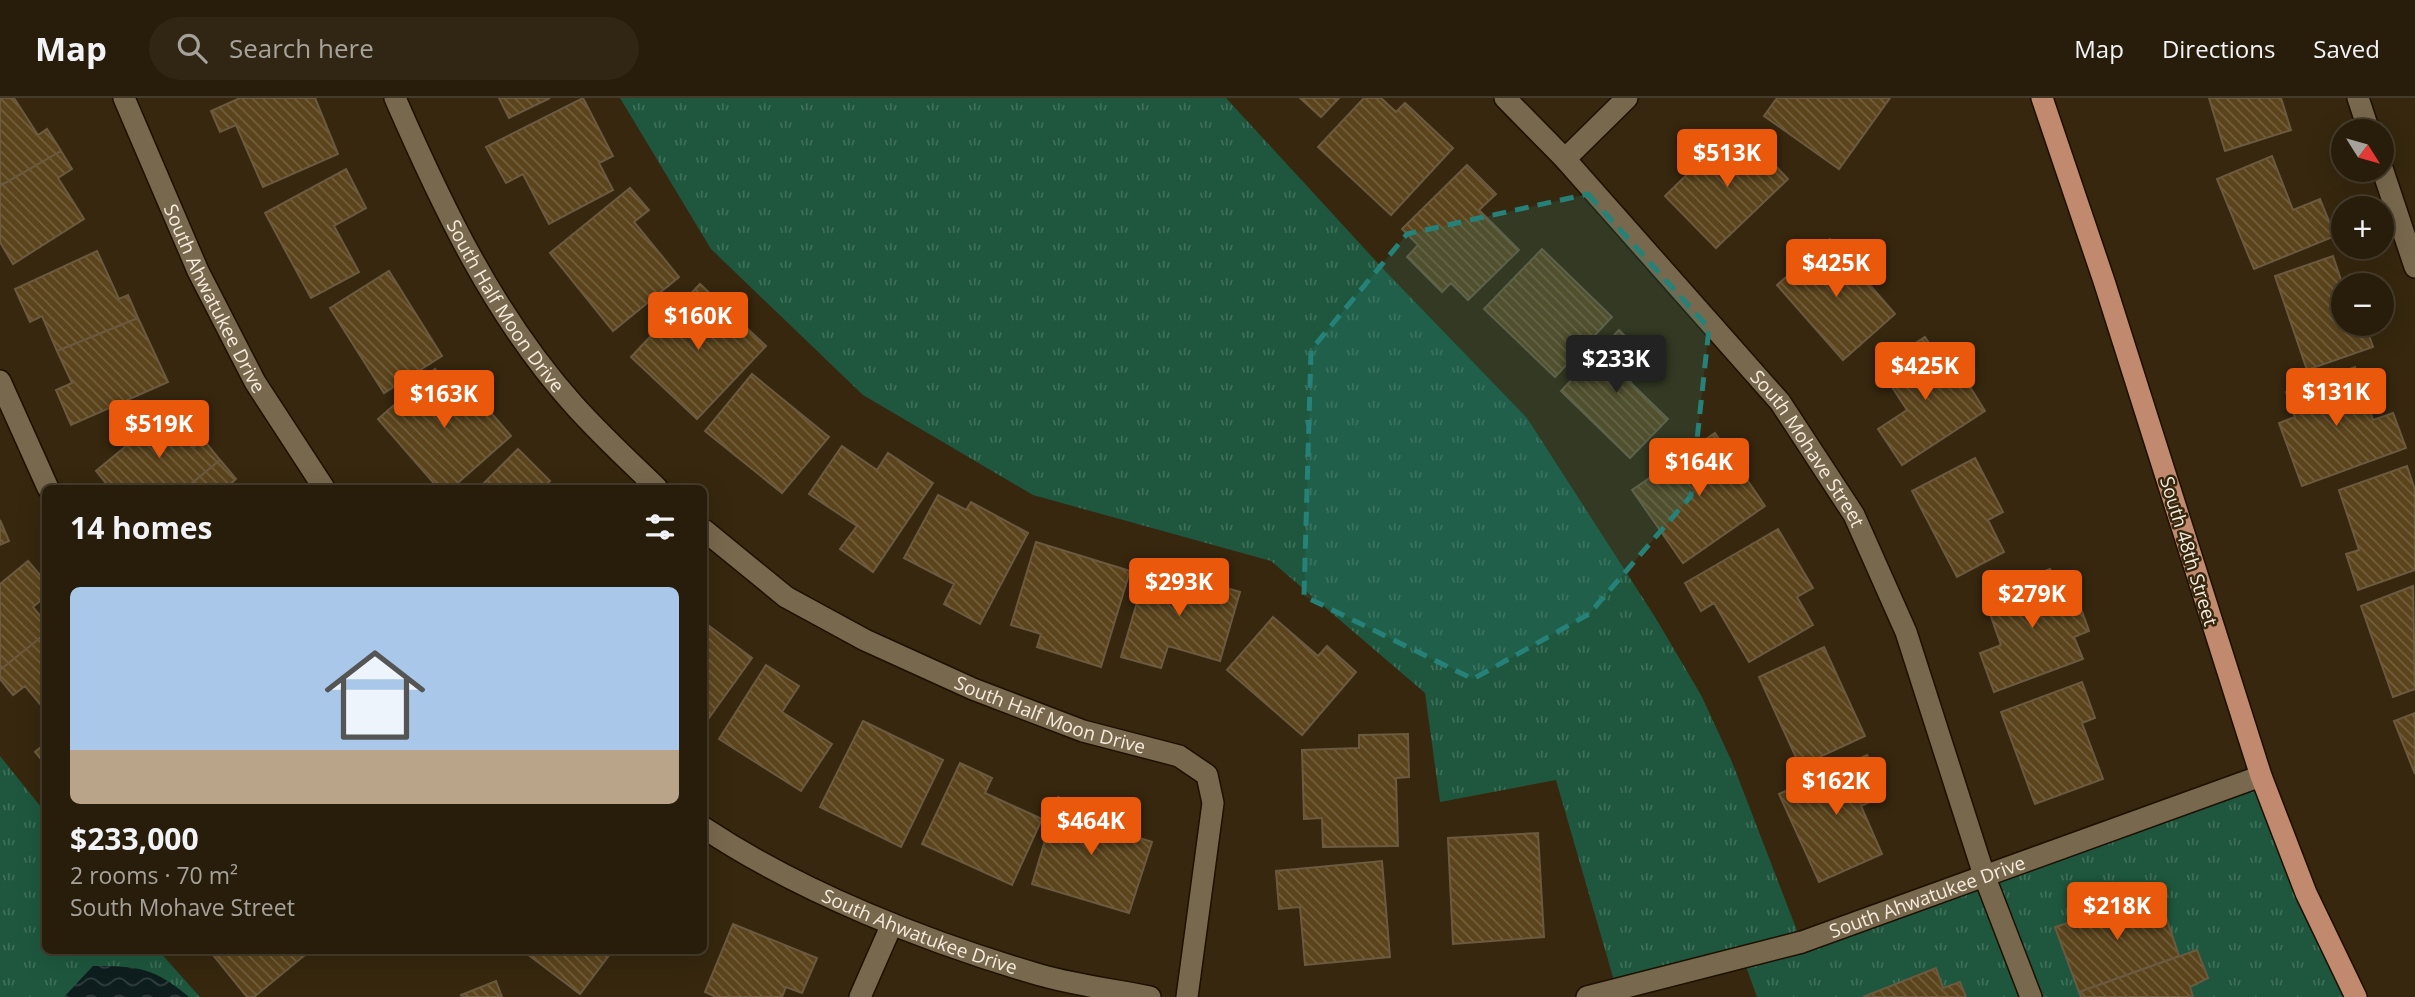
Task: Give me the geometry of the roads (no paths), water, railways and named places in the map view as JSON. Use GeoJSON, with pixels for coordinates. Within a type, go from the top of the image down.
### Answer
{"type":"FeatureCollection","features":[{"type":"Feature","properties":{"kind":"main road","name":"South 48th Street"},"geometry":{"type":"LineString","coordinates":[[2042,98],[2104,281],[2261,776],[2306,893],[2356,997]]}},
{"type":"Feature","properties":{"kind":"street","name":"South Ahwatukee Drive"},"geometry":{"type":"LineString","coordinates":[[124,98],[198,271],[248,370],[322,485]]}},
{"type":"Feature","properties":{"kind":"street","name":"South Half Moon Drive"},"geometry":{"type":"LineString","coordinates":[[395,98],[432,182],[493,297],[573,405],[654,485]]}},
{"type":"Feature","properties":{"kind":"street","name":"South Mohave Street"},"geometry":{"type":"LineString","coordinates":[[1504,98],[1565,159],[1780,402],[1854,515],[1906,632],[1984,874],[2031,997]]}},
{"type":"Feature","properties":{"kind":"street"},"geometry":{"type":"LineString","coordinates":[[1565,159],[1627,98]]}},
{"type":"Feature","properties":{"kind":"street"},"geometry":{"type":"LineString","coordinates":[[2358,98],[2365,119]]}},
{"type":"Feature","properties":{"kind":"street"},"geometry":{"type":"LineString","coordinates":[[2387,182],[2415,267]]}},
{"type":"Feature","properties":{"kind":"street"},"geometry":{"type":"LineString","coordinates":[[0,381],[47,485]]}},
{"type":"Feature","properties":{"kind":"street","name":"South Half Moon Drive"},"geometry":{"type":"LineString","coordinates":[[707,532],[786,597],[865,640],[973,689],[1083,732],[1179,756],[1207,775],[1213,803],[1186,997]]}},
{"type":"Feature","properties":{"kind":"street","name":"South Ahwatukee Drive"},"geometry":{"type":"LineString","coordinates":[[1587,997],[1801,942],[2261,776]]}},
{"type":"Feature","properties":{"kind":"street","name":"South Ahwatukee Drive"},"geometry":{"type":"LineString","coordinates":[[707,830],[744,855],[892,924],[1041,975],[1150,997]]}},
{"type":"Feature","properties":{"kind":"street"},"geometry":{"type":"LineString","coordinates":[[860,997],[892,924]]}},
{"type":"Feature","properties":{"kind":"water"},"geometry":{"type":"Polygon","coordinates":[[[93,966],[144,970],[165,980],[189,997],[64,997],[93,966]]]}}]}
